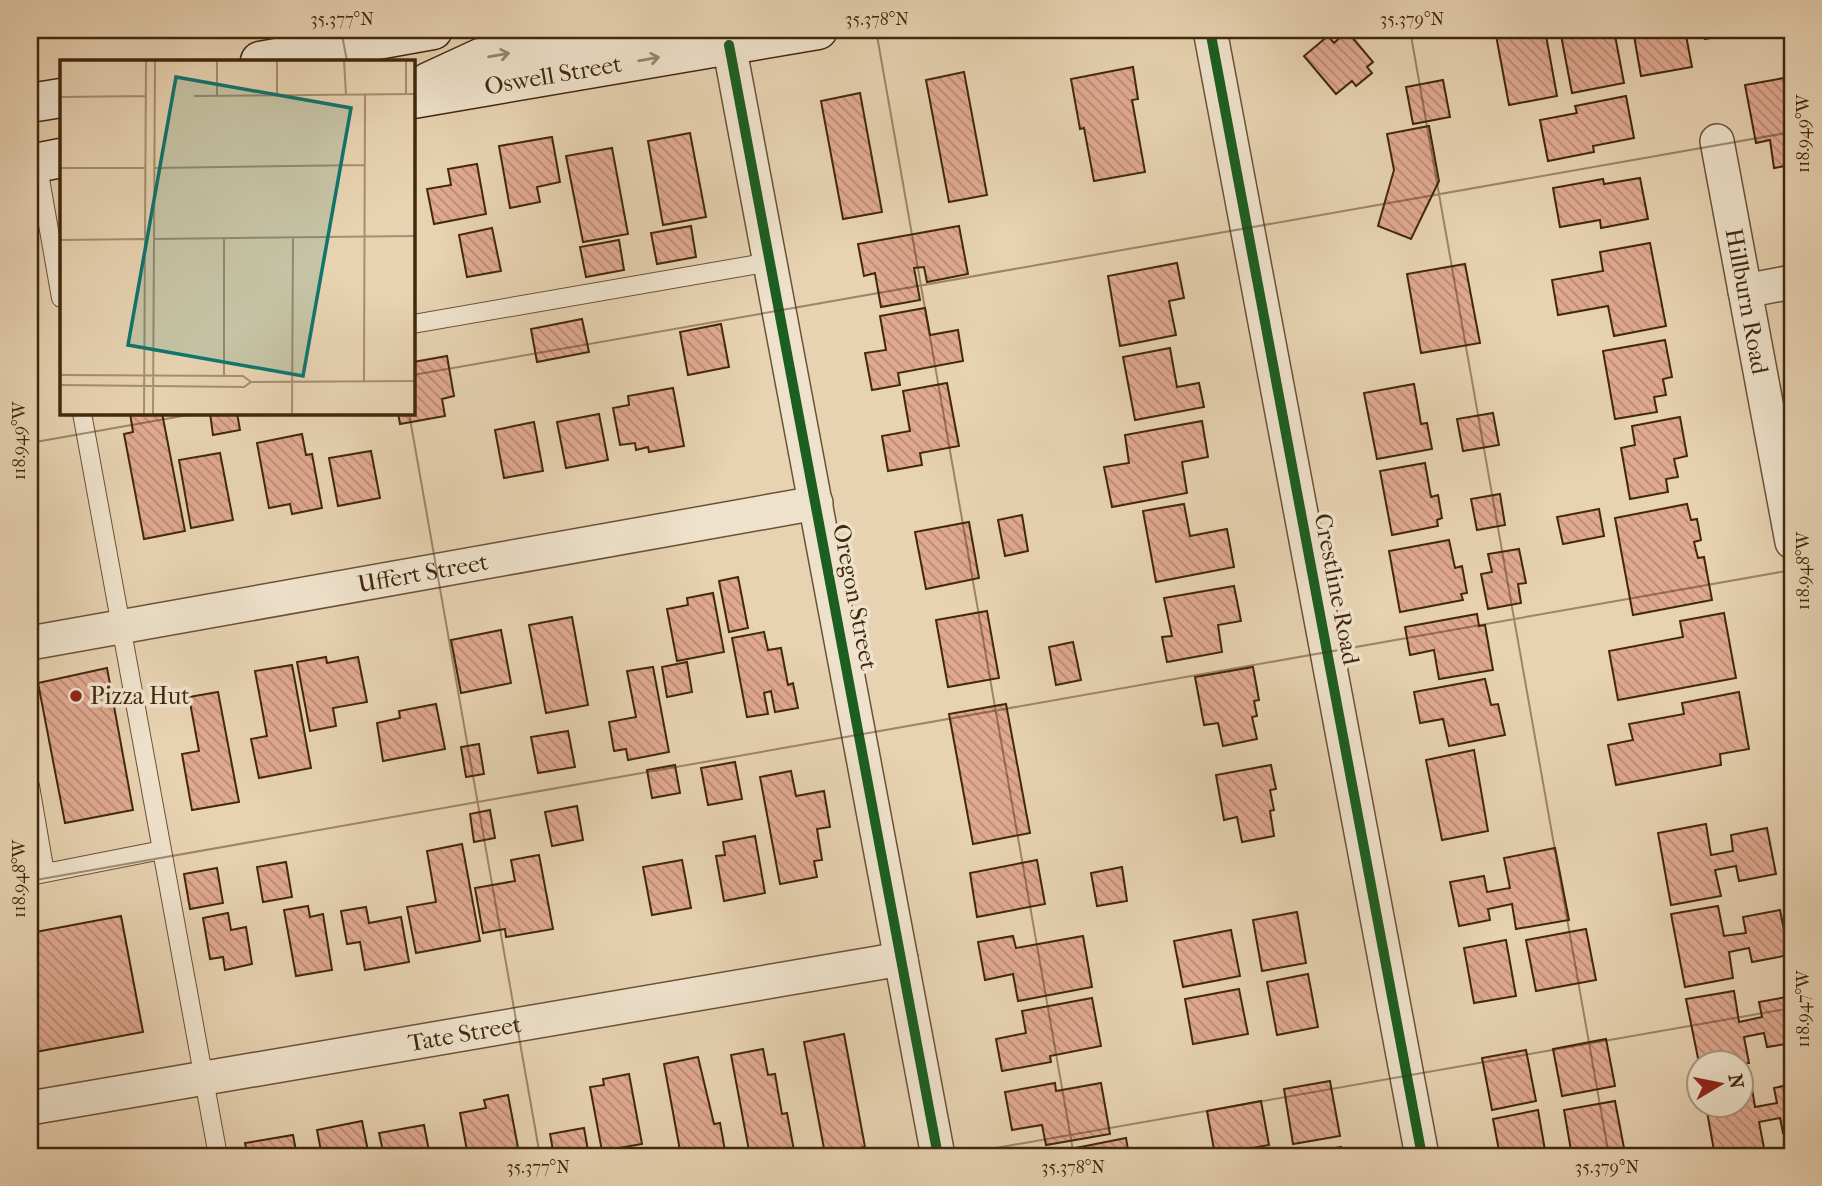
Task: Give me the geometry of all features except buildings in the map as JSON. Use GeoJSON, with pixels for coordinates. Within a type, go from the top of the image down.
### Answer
{"type":"FeatureCollection","features":[{"type":"Feature","properties":{"kind":"main road"},"geometry":{"type":"LineString","coordinates":[[266,60],[433,30]]}},
{"type":"Feature","properties":{"kind":"main road"},"geometry":{"type":"LineString","coordinates":[[415,88],[480,58],[636,30]]}},
{"type":"Feature","properties":{"kind":"main road","name":"Oswell Street"},"geometry":{"type":"LineString","coordinates":[[415,99],[730,37],[818,30]]}},
{"type":"Feature","properties":{"kind":"main road"},"geometry":{"type":"LineString","coordinates":[[30,103],[60,98]]}},
{"type":"Feature","properties":{"kind":"street","name":"Crestline Road"},"geometry":{"type":"LineString","coordinates":[[1210,30],[1422,1156]]}},
{"type":"Feature","properties":{"kind":"street","name":"Oregon Street"},"geometry":{"type":"LineString","coordinates":[[730,37],[938,1156]]}},
{"type":"Feature","properties":{"kind":"street","name":"Hillburn Road"},"geometry":{"type":"LineString","coordinates":[[1717,141],[1792,542]]}},
{"type":"Feature","properties":{"kind":"street"},"geometry":{"type":"LineString","coordinates":[[1745,290],[1792,282]]}},
{"type":"Feature","properties":{"kind":"street","name":"Uffert Street"},"geometry":{"type":"LineString","coordinates":[[30,643],[816,503]]}},
{"type":"Feature","properties":{"kind":"street","name":"Tate Street"},"geometry":{"type":"LineString","coordinates":[[30,1108],[901,959]]}},
{"type":"Feature","properties":{"kind":"lane"},"geometry":{"type":"LineString","coordinates":[[43,161],[60,290]]}},
{"type":"Feature","properties":{"kind":"lane"},"geometry":{"type":"LineString","coordinates":[[415,324],[770,262]]}},
{"type":"Feature","properties":{"kind":"lane"},"geometry":{"type":"LineString","coordinates":[[82,415],[218,1156]]}},
{"type":"Feature","properties":{"kind":"lane"},"geometry":{"type":"LineString","coordinates":[[30,786],[37,874],[162,850]]}},
{"type":"Feature","properties":{"kind":"cycle path"},"geometry":{"type":"LineString","coordinates":[[1210,30],[1422,1156]]}},
{"type":"Feature","properties":{"kind":"cycle path"},"geometry":{"type":"LineString","coordinates":[[729,45],[938,1156]]}},
{"type":"Feature","properties":{"kind":"place","name":"Pizza Hut"},"geometry":{"type":"Point","coordinates":[76,696]}}]}
